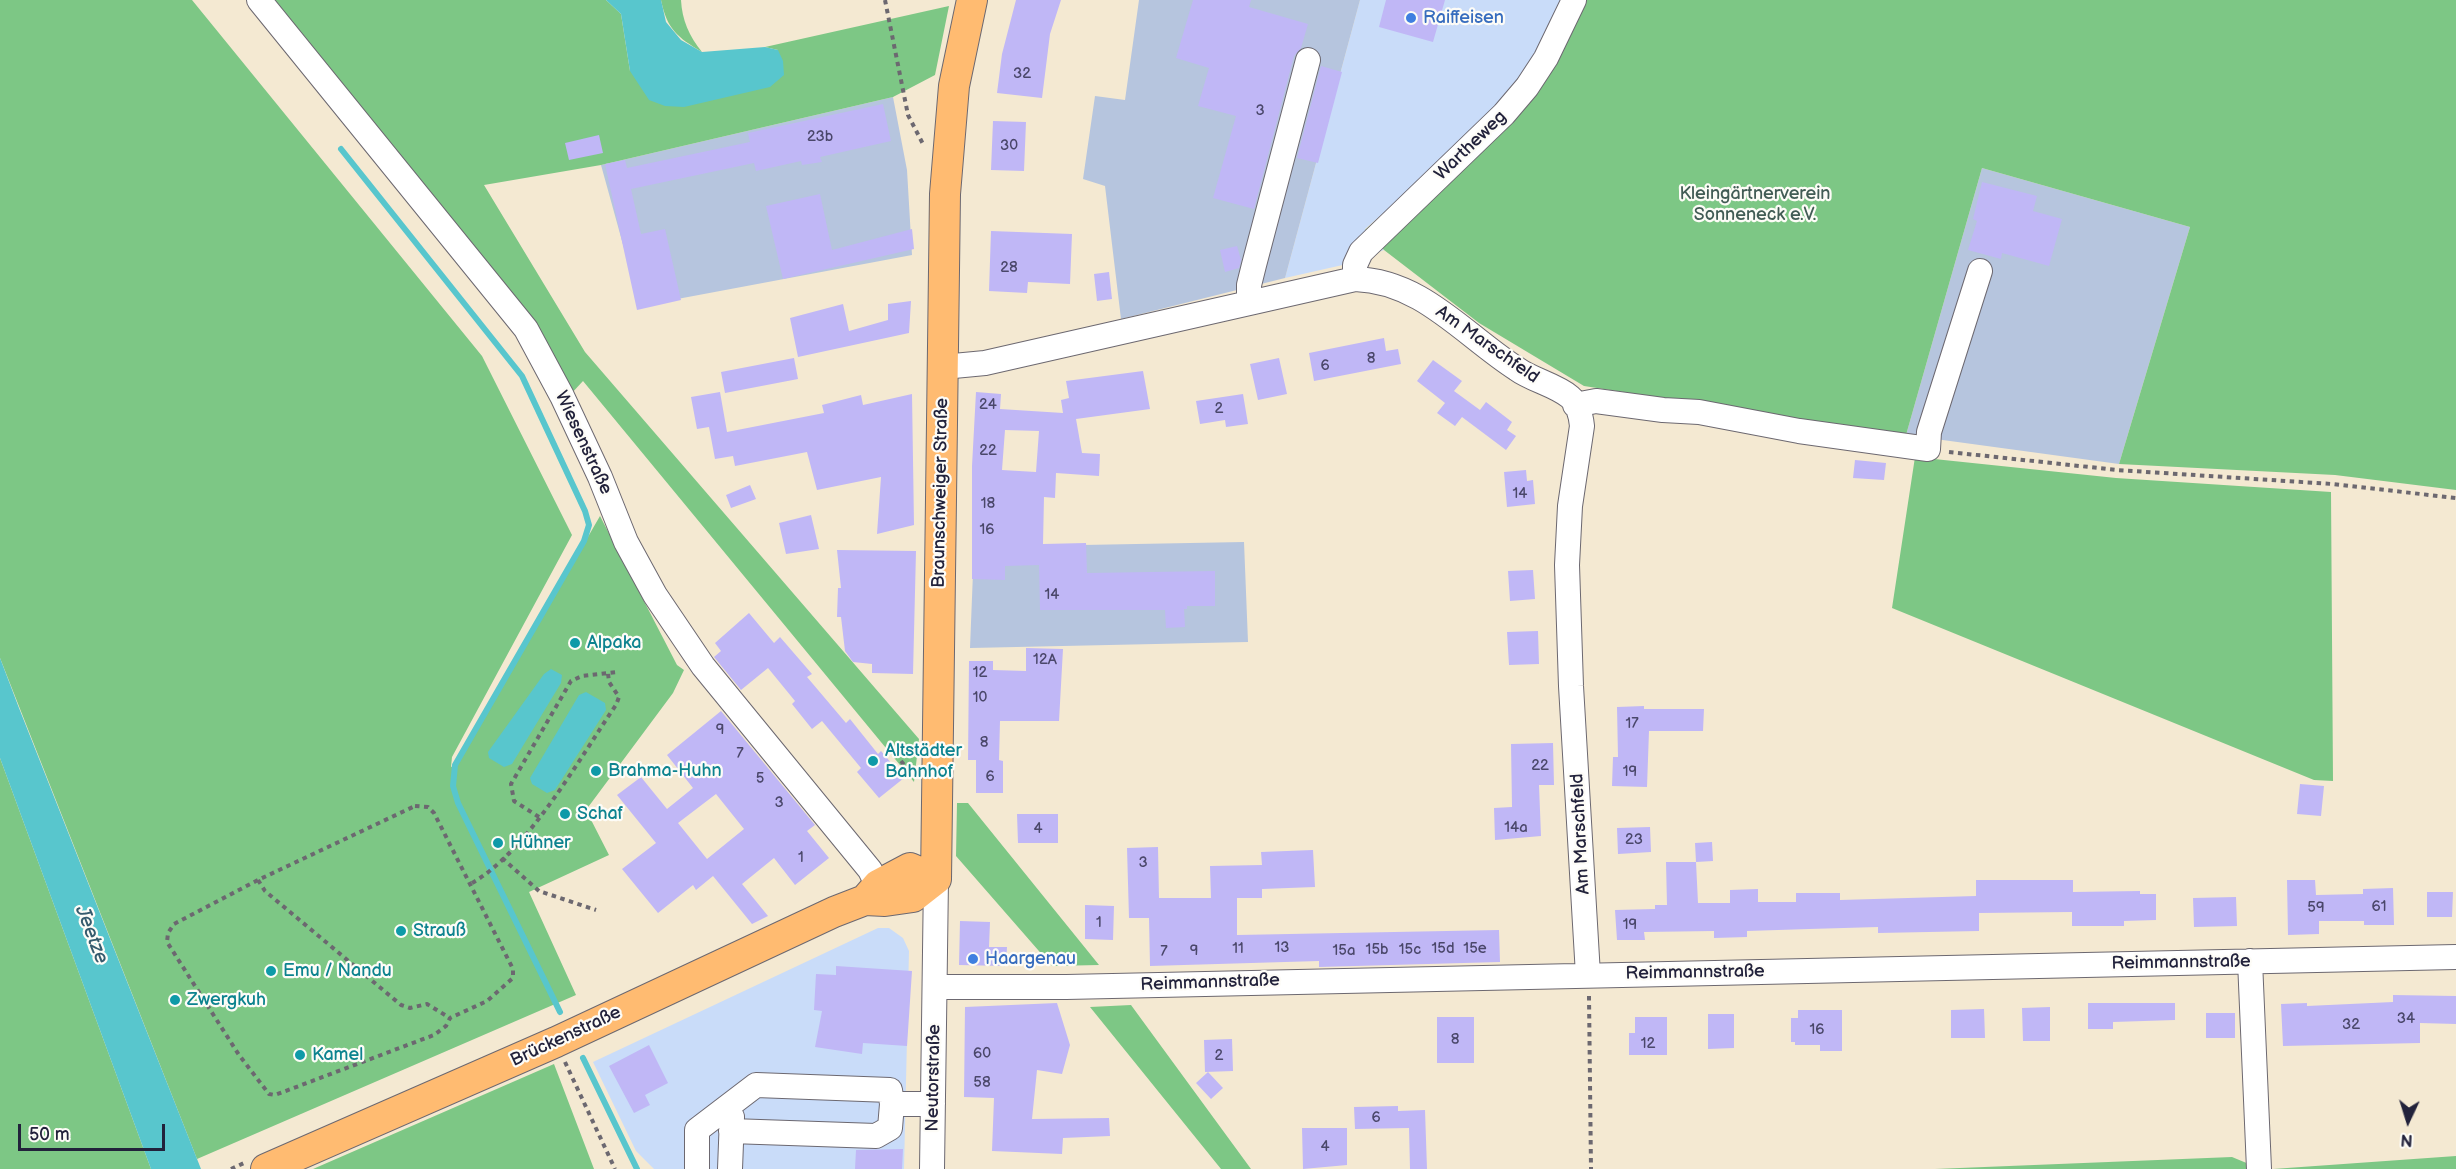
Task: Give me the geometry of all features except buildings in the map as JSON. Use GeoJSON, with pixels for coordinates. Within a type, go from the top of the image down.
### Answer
{"type":"FeatureCollection","features":[{"type":"Feature","properties":{"kind":"main road","name":"Braunschweiger Straße"},"geometry":{"type":"LineString","coordinates":[[936,879],[947,153],[954,86],[972,0]]}},
{"type":"Feature","properties":{"kind":"main road","name":"Brückenstraße"},"geometry":{"type":"LineString","coordinates":[[266,1169],[556,1042],[876,895],[910,868],[936,879]]}},
{"type":"Feature","properties":{"kind":"street","name":"Wiesenstraße"},"geometry":{"type":"LineString","coordinates":[[259,0],[526,329],[562,396],[600,477],[626,542],[655,595],[704,666],[870,870],[876,895]]}},
{"type":"Feature","properties":{"kind":"street","name":"Wartheweg"},"geometry":{"type":"LineString","coordinates":[[1355,279],[1355,265],[1361,252],[1504,114],[1527,87],[1546,58],[1574,0]]}},
{"type":"Feature","properties":{"kind":"street"},"geometry":{"type":"LineString","coordinates":[[1249,303],[1254,265],[1308,60]]}},
{"type":"Feature","properties":{"kind":"street"},"geometry":{"type":"LineString","coordinates":[[1575,405],[1596,401],[1663,410],[1699,412],[1799,431],[1928,449],[1929,432],[1980,271]]}},
{"type":"Feature","properties":{"kind":"street","name":"Am Marschfeld"},"geometry":{"type":"LineString","coordinates":[[943,367],[985,363],[1355,279],[1378,280],[1421,298],[1516,369],[1569,396],[1581,415],[1570,506],[1567,565],[1588,975]]}},
{"type":"Feature","properties":{"kind":"street","name":"Braunschweiger Straße"},"geometry":{"type":"LineString","coordinates":[[935,987],[936,879]]}},
{"type":"Feature","properties":{"kind":"street","name":"Reimmannstraße"},"geometry":{"type":"LineString","coordinates":[[935,987],[1044,988],[2456,957]]}},
{"type":"Feature","properties":{"kind":"street"},"geometry":{"type":"LineString","coordinates":[[2250,961],[2259,1169]]}},
{"type":"Feature","properties":{"kind":"street","name":"Neutorstraße"},"geometry":{"type":"LineString","coordinates":[[932,1169],[935,987]]}},
{"type":"Feature","properties":{"kind":"street"},"geometry":{"type":"LineString","coordinates":[[697,1169],[697,1130],[732,1106],[756,1085],[890,1090],[892,1104],[890,1128],[876,1136],[731,1131]]}},
{"type":"Feature","properties":{"kind":"street"},"geometry":{"type":"LineString","coordinates":[[892,1104],[933,1104]]}},
{"type":"Feature","properties":{"kind":"street"},"geometry":{"type":"LineString","coordinates":[[730,1169],[732,1106]]}},
{"type":"Feature","properties":{"kind":"path"},"geometry":{"type":"LineString","coordinates":[[885,0],[908,114],[923,146],[947,153]]}},
{"type":"Feature","properties":{"kind":"path"},"geometry":{"type":"LineString","coordinates":[[1928,449],[2117,470],[2332,484],[2456,497]]}},
{"type":"Feature","properties":{"kind":"path"},"geometry":{"type":"LineString","coordinates":[[539,817],[514,801],[511,792],[512,784],[571,681],[582,676],[617,672]]}},
{"type":"Feature","properties":{"kind":"path"},"geometry":{"type":"LineString","coordinates":[[472,883],[498,863],[539,817],[618,700],[609,682],[608,673]]}},
{"type":"Feature","properties":{"kind":"path"},"geometry":{"type":"LineString","coordinates":[[420,806],[428,807],[434,813],[472,883],[514,973],[509,982],[487,1001],[450,1018],[446,1026],[425,1039],[275,1095],[265,1092],[239,1055],[167,937],[174,924],[258,880],[420,806]]}},
{"type":"Feature","properties":{"kind":"path"},"geometry":{"type":"LineString","coordinates":[[502,858],[539,891],[596,910]]}},
{"type":"Feature","properties":{"kind":"path"},"geometry":{"type":"LineString","coordinates":[[258,880],[265,891],[401,1005],[410,1008],[428,1004],[450,1018]]}},
{"type":"Feature","properties":{"kind":"path"},"geometry":{"type":"LineString","coordinates":[[1588,975],[1591,1169]]}},
{"type":"Feature","properties":{"kind":"path"},"geometry":{"type":"LineString","coordinates":[[556,1042],[615,1169]]}},
{"type":"Feature","properties":{"kind":"shaded area"},"geometry":{"type":"Polygon","coordinates":[[[1139,0],[1360,0],[1285,278],[1121,319],[1105,186],[1083,179],[1095,96],[1125,100],[1139,0]]]}},
{"type":"Feature","properties":{"kind":"shaded area"},"geometry":{"type":"Polygon","coordinates":[[[1360,0],[1572,0],[1517,87],[1439,165],[1365,229],[1384,250],[1347,264],[1285,278],[1360,0]]]}},
{"type":"Feature","properties":{"kind":"shaded area"},"geometry":{"type":"Polygon","coordinates":[[[893,97],[907,170],[912,255],[640,306],[601,165],[893,97]]]}},
{"type":"Feature","properties":{"kind":"shaded area"},"geometry":{"type":"Polygon","coordinates":[[[1982,168],[2190,227],[2119,464],[1906,435],[1982,168]]]}},
{"type":"Feature","properties":{"kind":"shaded area"},"geometry":{"type":"Polygon","coordinates":[[[1244,542],[1248,642],[970,648],[974,547],[1244,542]]]}},
{"type":"Feature","properties":{"kind":"shaded area"},"geometry":{"type":"Polygon","coordinates":[[[878,928],[889,928],[903,938],[909,951],[904,1169],[654,1169],[636,1151],[593,1062],[878,928]]]}},
{"type":"Feature","properties":{"kind":"green space"},"geometry":{"type":"Polygon","coordinates":[[[0,0],[192,0],[482,356],[572,535],[452,757],[451,767],[456,765],[600,516],[677,665],[684,670],[673,693],[586,810],[609,855],[529,892],[576,995],[197,1159],[0,658],[0,0]]]}},
{"type":"Feature","properties":{"kind":"green space"},"geometry":{"type":"Polygon","coordinates":[[[263,0],[606,0],[621,14],[630,71],[778,50],[765,47],[949,6],[935,75],[893,97],[601,165],[484,185],[585,352],[919,739],[914,782],[583,381],[570,395],[263,0]]]}},
{"type":"Feature","properties":{"kind":"green space"},"geometry":{"type":"Polygon","coordinates":[[[661,0],[681,0],[687,28],[702,52],[674,31],[666,18],[661,0]]]}},
{"type":"Feature","properties":{"kind":"green space","name":"Kleingärtnerverein Sonneneck e.V."},"geometry":{"type":"Polygon","coordinates":[[[1572,0],[2456,0],[2456,490],[2335,475],[2119,464],[2190,227],[1982,168],[1906,435],[1584,386],[1479,323],[1384,250],[1365,230],[1439,165],[1517,87],[1572,0]]]}},
{"type":"Feature","properties":{"kind":"green space"},"geometry":{"type":"Polygon","coordinates":[[[1915,457],[2116,478],[2331,492],[2333,781],[2314,780],[1892,608],[1915,457]]]}},
{"type":"Feature","properties":{"kind":"green space"},"geometry":{"type":"Polygon","coordinates":[[[0,758],[151,1169],[0,1169],[0,758]]]}},
{"type":"Feature","properties":{"kind":"green space"},"geometry":{"type":"Polygon","coordinates":[[[957,803],[968,803],[1099,965],[1052,966],[956,856],[957,803]]]}},
{"type":"Feature","properties":{"kind":"green space"},"geometry":{"type":"Polygon","coordinates":[[[1131,1005],[1251,1169],[1221,1169],[1090,1007],[1131,1005]]]}},
{"type":"Feature","properties":{"kind":"green space"},"geometry":{"type":"Polygon","coordinates":[[[554,1064],[594,1169],[313,1169],[554,1064]]]}},
{"type":"Feature","properties":{"kind":"green space"},"geometry":{"type":"Polygon","coordinates":[[[2456,1156],[2456,1169],[2273,1169],[2456,1156]]]}},
{"type":"Feature","properties":{"kind":"green space"},"geometry":{"type":"Polygon","coordinates":[[[2232,1157],[2261,1169],[1935,1169],[2232,1157]]]}},
{"type":"Feature","properties":{"kind":"water"},"geometry":{"type":"Polygon","coordinates":[[[606,0],[661,0],[666,22],[681,40],[702,52],[765,47],[778,50],[783,61],[784,75],[770,87],[684,107],[665,106],[649,100],[630,71],[621,14],[606,0]]]}},
{"type":"Feature","properties":{"kind":"water","name":"Jeetze"},"geometry":{"type":"Polygon","coordinates":[[[0,658],[201,1169],[151,1169],[0,758],[0,658]]]}},
{"type":"Feature","properties":{"kind":"water"},"geometry":{"type":"Polygon","coordinates":[[[551,669],[562,675],[561,683],[512,764],[504,767],[489,758],[488,752],[544,674],[551,669]]]}},
{"type":"Feature","properties":{"kind":"water"},"geometry":{"type":"Polygon","coordinates":[[[586,692],[605,703],[606,710],[555,790],[547,793],[532,784],[530,778],[579,695],[586,692]]]}},
{"type":"Feature","properties":{"kind":"waterway"},"geometry":{"type":"LineString","coordinates":[[341,149],[522,376],[585,511],[589,525],[584,541],[455,765],[453,786],[458,803],[560,1012]]}},
{"type":"Feature","properties":{"kind":"waterway"},"geometry":{"type":"LineString","coordinates":[[583,1058],[637,1169]]}},
{"type":"Feature","properties":{"kind":"place","name":"Raiffeisen"},"geometry":{"type":"Point","coordinates":[1411,18]}},
{"type":"Feature","properties":{"kind":"place","name":"Alpaka"},"geometry":{"type":"Point","coordinates":[575,643]}},
{"type":"Feature","properties":{"kind":"place","name":"Altstädter Bahnhof"},"geometry":{"type":"Point","coordinates":[873,761]}},
{"type":"Feature","properties":{"kind":"place","name":"Brahma-Huhn"},"geometry":{"type":"Point","coordinates":[596,771]}},
{"type":"Feature","properties":{"kind":"place","name":"Schaf"},"geometry":{"type":"Point","coordinates":[565,814]}},
{"type":"Feature","properties":{"kind":"place","name":"Hühner"},"geometry":{"type":"Point","coordinates":[498,843]}},
{"type":"Feature","properties":{"kind":"place","name":"Strauß"},"geometry":{"type":"Point","coordinates":[401,931]}},
{"type":"Feature","properties":{"kind":"place","name":"Haargenau"},"geometry":{"type":"Point","coordinates":[973,959]}},
{"type":"Feature","properties":{"kind":"place","name":"Emu / Nandu"},"geometry":{"type":"Point","coordinates":[271,971]}},
{"type":"Feature","properties":{"kind":"place","name":"Zwergkuh"},"geometry":{"type":"Point","coordinates":[175,1000]}},
{"type":"Feature","properties":{"kind":"place","name":"Kamel"},"geometry":{"type":"Point","coordinates":[300,1055]}}]}
